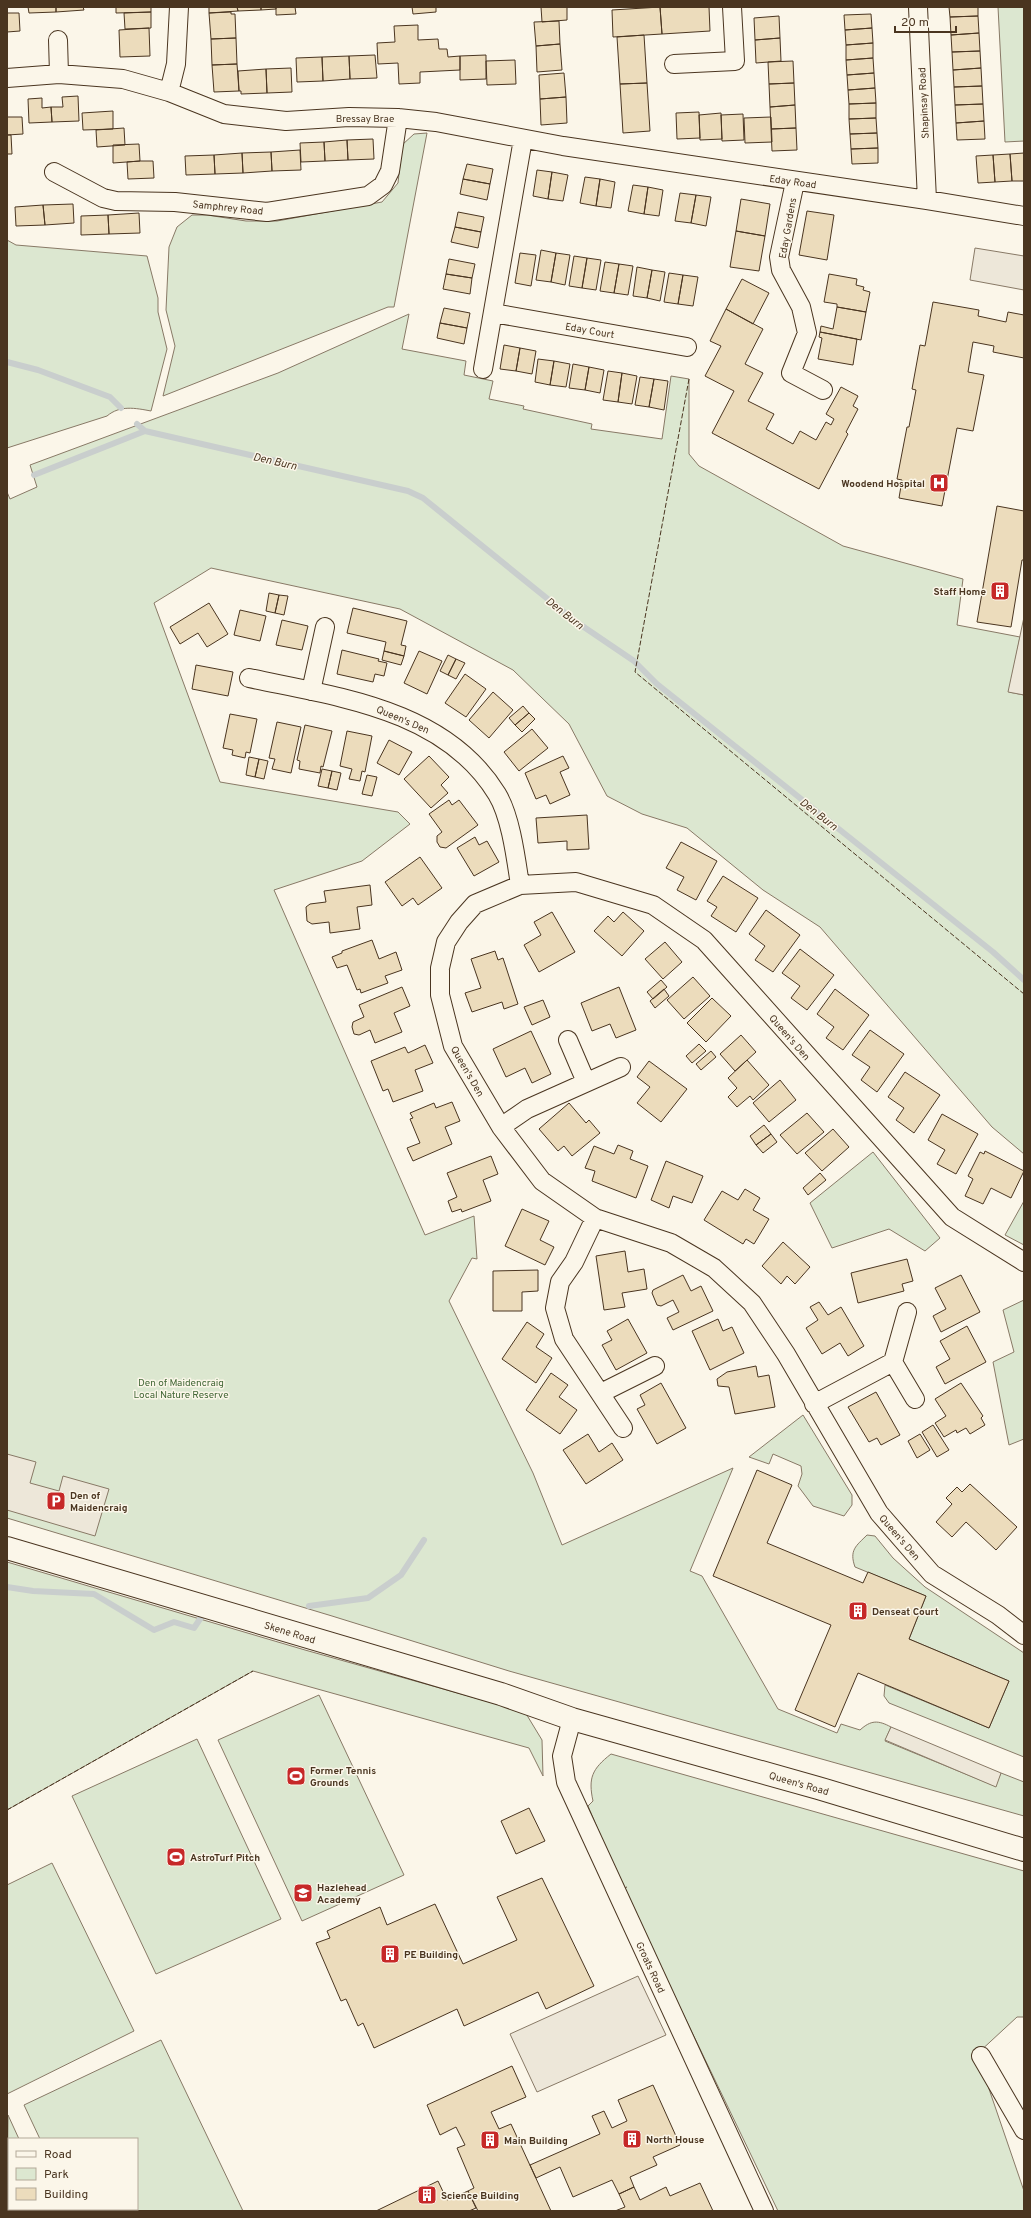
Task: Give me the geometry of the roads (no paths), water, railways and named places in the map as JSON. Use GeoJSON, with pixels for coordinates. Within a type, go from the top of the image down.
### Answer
{"type":"FeatureCollection","features":[{"type":"Feature","properties":{"kind":"main road","name":"Skene Road"},"geometry":{"type":"LineString","coordinates":[[7,1548],[494,1692],[572,1719]]}},
{"type":"Feature","properties":{"kind":"main road","name":"Queen's Road"},"geometry":{"type":"LineString","coordinates":[[572,1719],[818,1788],[1024,1850]]}},
{"type":"Feature","properties":{"kind":"street"},"geometry":{"type":"LineString","coordinates":[[169,92],[176,64],[179,7]]}},
{"type":"Feature","properties":{"kind":"street"},"geometry":{"type":"LineString","coordinates":[[674,64],[735,61],[732,7]]}},
{"type":"Feature","properties":{"kind":"street","name":"Shapinsay Road"},"geometry":{"type":"LineString","coordinates":[[918,7],[927,200]]}},
{"type":"Feature","properties":{"kind":"street"},"geometry":{"type":"LineString","coordinates":[[58,40],[59,74]]}},
{"type":"Feature","properties":{"kind":"street","name":"Bressay Brae"},"geometry":{"type":"LineString","coordinates":[[7,78],[59,74],[123,79],[169,92],[224,114],[286,121],[349,117],[398,118],[436,122],[563,146]]}},
{"type":"Feature","properties":{"kind":"street","name":"Samphrey Road"},"geometry":{"type":"LineString","coordinates":[[54,172],[103,198],[116,201],[175,202],[267,212],[368,196],[383,185],[390,171],[398,118]]}},
{"type":"Feature","properties":{"kind":"street"},"geometry":{"type":"LineString","coordinates":[[483,369],[523,139]]}},
{"type":"Feature","properties":{"kind":"street","name":"Eday Road"},"geometry":{"type":"LineString","coordinates":[[563,146],[795,182],[927,200],[1024,216]]}},
{"type":"Feature","properties":{"kind":"street","name":"Eday Gardens"},"geometry":{"type":"LineString","coordinates":[[795,182],[780,257],[782,270],[801,307],[807,333],[790,373],[823,390]]}},
{"type":"Feature","properties":{"kind":"street","name":"Eday Court"},"geometry":{"type":"LineString","coordinates":[[493,313],[686,347]]}},
{"type":"Feature","properties":{"kind":"street"},"geometry":{"type":"LineString","coordinates":[[311,691],[325,628]]}},
{"type":"Feature","properties":{"kind":"street","name":"Queen's Den"},"geometry":{"type":"LineString","coordinates":[[249,678],[311,691],[383,709],[430,729],[469,758],[498,795],[512,838],[520,885]]}},
{"type":"Feature","properties":{"kind":"street","name":"Queen's Den"},"geometry":{"type":"LineString","coordinates":[[1024,1262],[952,1217],[704,940],[653,905],[576,882],[520,885],[475,904],[459,922],[446,942],[440,968],[440,995],[453,1046],[501,1127],[542,1181],[595,1218],[671,1243],[714,1268],[752,1303],[786,1354],[879,1513],[932,1574],[998,1615],[1024,1635]]}},
{"type":"Feature","properties":{"kind":"street"},"geometry":{"type":"LineString","coordinates":[[568,1040],[586,1082]]}},
{"type":"Feature","properties":{"kind":"street"},"geometry":{"type":"LineString","coordinates":[[501,1127],[527,1109],[621,1067]]}},
{"type":"Feature","properties":{"kind":"street"},"geometry":{"type":"LineString","coordinates":[[595,1218],[574,1262],[560,1282],[555,1308],[564,1339],[623,1428]]}},
{"type":"Feature","properties":{"kind":"street"},"geometry":{"type":"LineString","coordinates":[[814,1404],[893,1362],[907,1312]]}},
{"type":"Feature","properties":{"kind":"street"},"geometry":{"type":"LineString","coordinates":[[893,1362],[915,1399]]}},
{"type":"Feature","properties":{"kind":"street"},"geometry":{"type":"LineString","coordinates":[[601,1393],[655,1366]]}},
{"type":"Feature","properties":{"kind":"street","name":"Groats Road"},"geometry":{"type":"LineString","coordinates":[[572,1719],[562,1756],[566,1782],[764,2211]]}},
{"type":"Feature","properties":{"kind":"street"},"geometry":{"type":"LineString","coordinates":[[981,2056],[1024,2130]]}},
{"type":"Feature","properties":{"kind":"waterway"},"geometry":{"type":"LineString","coordinates":[[7,362],[38,370],[110,397],[121,408]]}},
{"type":"Feature","properties":{"kind":"waterway"},"geometry":{"type":"LineString","coordinates":[[137,424],[145,431]]}},
{"type":"Feature","properties":{"kind":"waterway","name":"Den Burn"},"geometry":{"type":"LineString","coordinates":[[34,475],[145,431],[408,491],[423,498],[575,621],[634,661],[657,684],[993,952],[1024,980]]}},
{"type":"Feature","properties":{"kind":"waterway"},"geometry":{"type":"LineString","coordinates":[[309,1606],[368,1598],[401,1575],[424,1540]]}},
{"type":"Feature","properties":{"kind":"waterway"},"geometry":{"type":"LineString","coordinates":[[7,1587],[33,1591],[94,1594],[154,1630],[174,1622],[194,1628],[202,1616]]}},
{"type":"Feature","properties":{"kind":"place","name":"Woodend Hospital"},"geometry":{"type":"Point","coordinates":[939,483]}},
{"type":"Feature","properties":{"kind":"place","name":"Staff Home"},"geometry":{"type":"Point","coordinates":[1000,591]}},
{"type":"Feature","properties":{"kind":"place","name":"Den of Maidencraig"},"geometry":{"type":"Point","coordinates":[56,1501]}},
{"type":"Feature","properties":{"kind":"place","name":"Denseat Court"},"geometry":{"type":"Point","coordinates":[858,1611]}},
{"type":"Feature","properties":{"kind":"place","name":"Former Tennis Grounds"},"geometry":{"type":"Point","coordinates":[296,1776]}},
{"type":"Feature","properties":{"kind":"place","name":"AstroTurf Pitch"},"geometry":{"type":"Point","coordinates":[176,1857]}},
{"type":"Feature","properties":{"kind":"place","name":"Hazlehead Academy"},"geometry":{"type":"Point","coordinates":[303,1893]}},
{"type":"Feature","properties":{"kind":"place","name":"PE Building"},"geometry":{"type":"Point","coordinates":[390,1954]}},
{"type":"Feature","properties":{"kind":"place","name":"North House"},"geometry":{"type":"Point","coordinates":[632,2139]}},
{"type":"Feature","properties":{"kind":"place","name":"Main Building"},"geometry":{"type":"Point","coordinates":[490,2140]}},
{"type":"Feature","properties":{"kind":"place","name":"Science Building"},"geometry":{"type":"Point","coordinates":[427,2195]}},
{"type":"Feature","properties":{"kind":"park label","name":"Den of Maidencraig Local Nature Reserve"},"geometry":{"type":"Point","coordinates":[181,1388]}}]}
